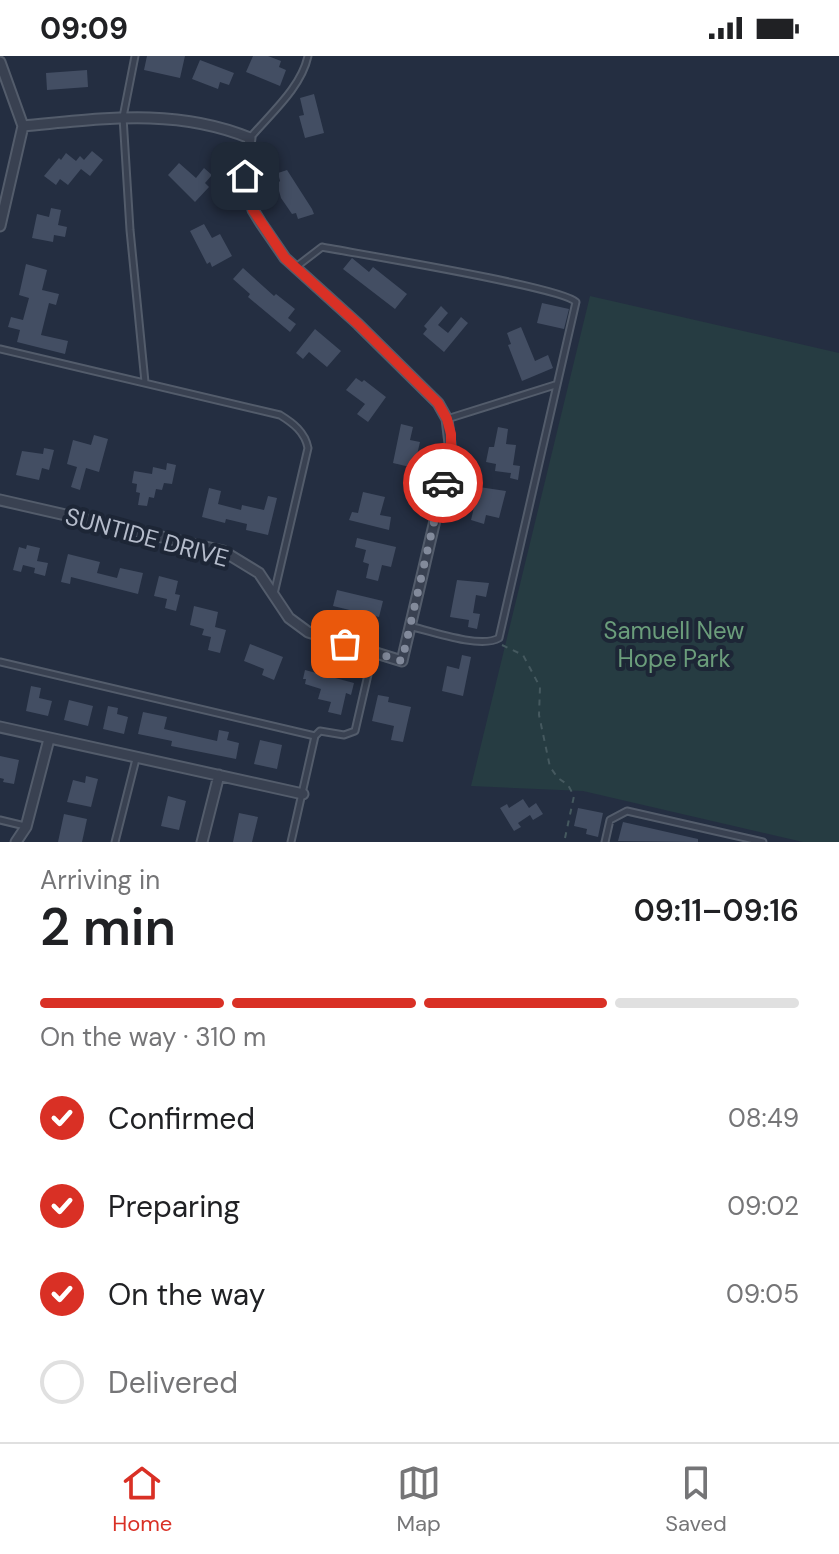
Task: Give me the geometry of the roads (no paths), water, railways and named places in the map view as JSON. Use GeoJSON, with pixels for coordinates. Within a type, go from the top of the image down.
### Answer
{"type":"FeatureCollection","features":[{"type":"Feature","properties":{"kind":"street"},"geometry":{"type":"LineString","coordinates":[[0,62],[23,126],[0,226]]}},
{"type":"Feature","properties":{"kind":"street"},"geometry":{"type":"LineString","coordinates":[[23,126],[123,117],[175,118],[250,138],[245,176],[253,210],[285,258],[425,388],[447,419],[451,452],[408,626]]}},
{"type":"Feature","properties":{"kind":"street","name":"SUNTIDE DRIVE"},"geometry":{"type":"LineString","coordinates":[[0,500],[223,551],[259,573],[289,618],[308,632],[402,661],[408,626]]}},
{"type":"Feature","properties":{"kind":"street"},"geometry":{"type":"LineString","coordinates":[[0,727],[303,794]]}},
{"type":"Feature","properties":{"kind":"street"},"geometry":{"type":"LineString","coordinates":[[16,842],[26,827],[49,739]]}},
{"type":"Feature","properties":{"kind":"street"},"geometry":{"type":"LineString","coordinates":[[202,842],[219,775]]}},
{"type":"Feature","properties":{"kind":"lane"},"geometry":{"type":"LineString","coordinates":[[135,56],[123,117],[145,382]]}},
{"type":"Feature","properties":{"kind":"lane"},"geometry":{"type":"LineString","coordinates":[[250,138],[297,82],[305,70],[308,56]]}},
{"type":"Feature","properties":{"kind":"lane"},"geometry":{"type":"LineString","coordinates":[[296,267],[322,247],[570,296],[576,302],[499,638],[493,642],[480,642],[408,626]]}},
{"type":"Feature","properties":{"kind":"lane"},"geometry":{"type":"LineString","coordinates":[[0,349],[280,415],[290,421],[306,439],[308,448],[274,595]]}},
{"type":"Feature","properties":{"kind":"lane"},"geometry":{"type":"LineString","coordinates":[[447,419],[556,385]]}},
{"type":"Feature","properties":{"kind":"lane"},"geometry":{"type":"LineString","coordinates":[[291,842],[315,736],[320,731],[344,735],[355,731],[373,652]]}},
{"type":"Feature","properties":{"kind":"lane"},"geometry":{"type":"LineString","coordinates":[[0,662],[315,736]]}},
{"type":"Feature","properties":{"kind":"lane"},"geometry":{"type":"LineString","coordinates":[[115,842],[136,759]]}},
{"type":"Feature","properties":{"kind":"lane"},"geometry":{"type":"LineString","coordinates":[[605,842],[610,820],[627,811],[763,842]]}},
{"type":"Feature","properties":{"kind":"lane"},"geometry":{"type":"LineString","coordinates":[[0,820],[26,827]]}},
{"type":"Feature","properties":{"kind":"park label","name":"Samuell New Hope Park"},"geometry":{"type":"Point","coordinates":[674,644]}}]}
